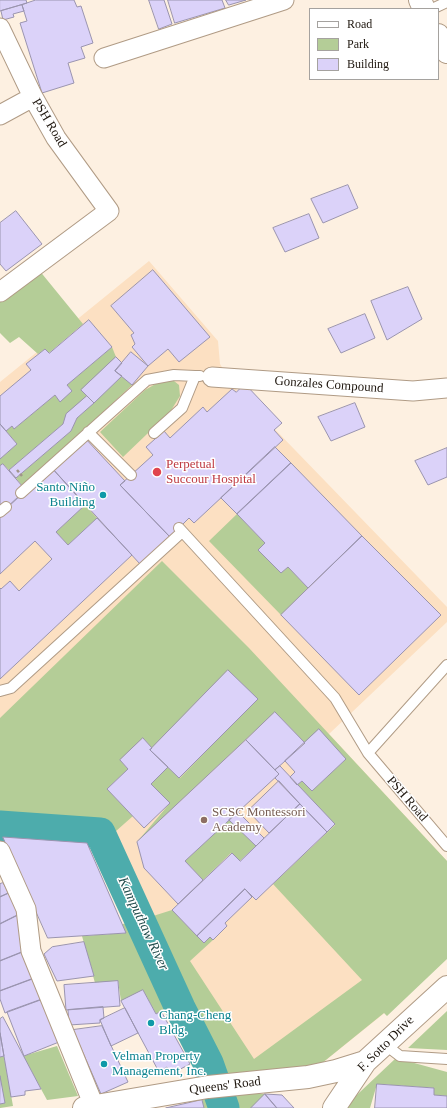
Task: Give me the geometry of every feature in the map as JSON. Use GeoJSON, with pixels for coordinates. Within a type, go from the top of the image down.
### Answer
{"type":"FeatureCollection","features":[{"type":"Feature","properties":{"kind":"street"},"geometry":{"type":"LineString","coordinates":[[104,58],[284,0]]}},
{"type":"Feature","properties":{"kind":"street","name":"PSH Road"},"geometry":{"type":"LineString","coordinates":[[0,28],[33,97],[56,138],[109,210],[0,292]]}},
{"type":"Feature","properties":{"kind":"street"},"geometry":{"type":"LineString","coordinates":[[439,37],[447,52]]}},
{"type":"Feature","properties":{"kind":"street"},"geometry":{"type":"LineString","coordinates":[[0,115],[33,97]]}},
{"type":"Feature","properties":{"kind":"street","name":"Gonzales Compound"},"geometry":{"type":"LineString","coordinates":[[203,376],[413,391],[447,388]]}},
{"type":"Feature","properties":{"kind":"street"},"geometry":{"type":"LineString","coordinates":[[0,851],[26,909],[31,951],[89,1107]]}},
{"type":"Feature","properties":{"kind":"street","name":"F. Sotto Drive"},"geometry":{"type":"LineString","coordinates":[[334,1108],[365,1062],[383,1043],[447,987]]}},
{"type":"Feature","properties":{"kind":"street","name":"Queens' Road"},"geometry":{"type":"LineString","coordinates":[[89,1107],[162,1102],[208,1087],[308,1077],[336,1071],[365,1062]]}},
{"type":"Feature","properties":{"kind":"lane"},"geometry":{"type":"LineString","coordinates":[[434,8],[447,2]]}},
{"type":"Feature","properties":{"kind":"lane"},"geometry":{"type":"LineString","coordinates":[[21,493],[147,380],[174,375],[203,376]]}},
{"type":"Feature","properties":{"kind":"lane"},"geometry":{"type":"LineString","coordinates":[[154,433],[182,408],[203,376]]}},
{"type":"Feature","properties":{"kind":"lane"},"geometry":{"type":"LineString","coordinates":[[88,432],[131,475]]}},
{"type":"Feature","properties":{"kind":"lane","name":"PSH Road"},"geometry":{"type":"LineString","coordinates":[[0,692],[11,688],[181,530],[335,698],[368,753],[447,846]]}},
{"type":"Feature","properties":{"kind":"lane"},"geometry":{"type":"LineString","coordinates":[[368,753],[447,665]]}},
{"type":"Feature","properties":{"kind":"lane"},"geometry":{"type":"LineString","coordinates":[[383,1043],[400,1056],[447,1059]]}},
{"type":"Feature","properties":{"kind":"shaded area"},"geometry":{"type":"Polygon","coordinates":[[[149,261],[218,341],[220,364],[234,387],[447,607],[447,622],[329,734],[447,861],[387,1011],[316,1068],[223,1070],[107,839],[0,831],[0,382],[149,261]]]}},
{"type":"Feature","properties":{"kind":"green space"},"geometry":{"type":"Polygon","coordinates":[[[30,259],[83,324],[49,353],[45,349],[38,354],[19,337],[10,343],[0,333],[0,284],[30,259]]]}},
{"type":"Feature","properties":{"kind":"green space"},"geometry":{"type":"Polygon","coordinates":[[[112,347],[116,357],[82,390],[87,396],[67,414],[63,424],[9,470],[3,464],[0,466],[0,459],[17,444],[6,431],[12,426],[14,429],[55,395],[60,401],[72,391],[67,385],[112,347]]]}},
{"type":"Feature","properties":{"kind":"green space"},"geometry":{"type":"Polygon","coordinates":[[[122,376],[132,385],[23,487],[16,478],[71,431],[77,418],[122,376]]]}},
{"type":"Feature","properties":{"kind":"green space"},"geometry":{"type":"Polygon","coordinates":[[[174,381],[179,385],[180,396],[170,412],[123,457],[100,432],[145,390],[159,382],[174,381]]]}},
{"type":"Feature","properties":{"kind":"green space"},"geometry":{"type":"Polygon","coordinates":[[[85,505],[97,518],[68,545],[56,532],[85,505]]]}},
{"type":"Feature","properties":{"kind":"green space"},"geometry":{"type":"Polygon","coordinates":[[[237,514],[265,543],[258,550],[281,573],[288,567],[308,588],[281,615],[209,541],[237,514]]]}},
{"type":"Feature","properties":{"kind":"green space","name":"SCSC Montessori Academy"},"geometry":{"type":"Polygon","coordinates":[[[162,561],[249,648],[447,861],[447,959],[387,1016],[384,1013],[316,1068],[201,1078],[170,1010],[161,1011],[156,1014],[143,990],[121,1001],[118,981],[95,983],[82,936],[125,933],[122,924],[131,923],[172,910],[204,943],[210,937],[213,940],[190,961],[254,1059],[362,980],[273,884],[335,825],[297,785],[302,781],[312,791],[346,759],[319,730],[305,743],[275,712],[137,842],[170,803],[151,784],[168,767],[180,778],[257,699],[228,670],[152,748],[143,738],[120,760],[128,769],[107,789],[133,816],[107,839],[0,831],[0,718],[162,561]]]}},
{"type":"Feature","properties":{"kind":"green space"},"geometry":{"type":"Polygon","coordinates":[[[229,820],[256,846],[240,861],[231,853],[203,880],[185,861],[229,820]]]}},
{"type":"Feature","properties":{"kind":"green space"},"geometry":{"type":"Polygon","coordinates":[[[447,1011],[447,1050],[408,1048],[447,1011]]]}},
{"type":"Feature","properties":{"kind":"green space"},"geometry":{"type":"Polygon","coordinates":[[[57,1046],[78,1096],[47,1100],[23,1056],[57,1046]]]}},
{"type":"Feature","properties":{"kind":"green space"},"geometry":{"type":"Polygon","coordinates":[[[4,1056],[13,1106],[0,1108],[0,1057],[4,1056]]]}},
{"type":"Feature","properties":{"kind":"green space"},"geometry":{"type":"Polygon","coordinates":[[[396,1058],[447,1072],[447,1096],[434,1095],[434,1088],[377,1084],[370,1108],[343,1108],[396,1058]]]}},
{"type":"Feature","properties":{"kind":"green space"},"geometry":{"type":"Polygon","coordinates":[[[237,1094],[265,1094],[251,1108],[204,1108],[202,1100],[237,1094]]]}},
{"type":"Feature","properties":{"kind":"building"},"geometry":{"type":"Polygon","coordinates":[[[0,0],[26,0],[27,3],[0,11],[0,0]]]}},
{"type":"Feature","properties":{"kind":"building"},"geometry":{"type":"Polygon","coordinates":[[[36,0],[74,0],[77,7],[81,6],[93,43],[81,47],[85,58],[68,63],[74,83],[42,93],[20,23],[27,21],[22,5],[36,0]]]}},
{"type":"Feature","properties":{"kind":"building"},"geometry":{"type":"Polygon","coordinates":[[[149,0],[164,0],[172,24],[159,29],[149,0]]]}},
{"type":"Feature","properties":{"kind":"building"},"geometry":{"type":"Polygon","coordinates":[[[168,0],[222,0],[225,8],[175,23],[168,0]]]}},
{"type":"Feature","properties":{"kind":"building"},"geometry":{"type":"Polygon","coordinates":[[[226,0],[246,0],[229,5],[226,0]]]}},
{"type":"Feature","properties":{"kind":"building"},"geometry":{"type":"Polygon","coordinates":[[[22,5],[24,11],[13,14],[14,17],[3,20],[1,11],[22,5]]]}},
{"type":"Feature","properties":{"kind":"building"},"geometry":{"type":"Polygon","coordinates":[[[348,185],[358,208],[323,223],[311,199],[348,185]]]}},
{"type":"Feature","properties":{"kind":"building"},"geometry":{"type":"Polygon","coordinates":[[[16,211],[42,244],[6,271],[0,264],[0,223],[16,211]]]}},
{"type":"Feature","properties":{"kind":"building"},"geometry":{"type":"Polygon","coordinates":[[[309,214],[319,238],[285,252],[273,228],[309,214]]]}},
{"type":"Feature","properties":{"kind":"building"},"geometry":{"type":"Polygon","coordinates":[[[153,270],[210,337],[179,362],[168,349],[148,366],[132,347],[135,344],[131,335],[134,333],[111,306],[153,270]]]}},
{"type":"Feature","properties":{"kind":"building"},"geometry":{"type":"Polygon","coordinates":[[[408,287],[422,319],[387,340],[371,301],[408,287]]]}},
{"type":"Feature","properties":{"kind":"building"},"geometry":{"type":"Polygon","coordinates":[[[365,314],[375,338],[341,353],[328,329],[365,314]]]}},
{"type":"Feature","properties":{"kind":"building"},"geometry":{"type":"Polygon","coordinates":[[[89,320],[112,347],[67,385],[72,391],[60,402],[55,395],[14,429],[12,426],[6,431],[0,424],[0,396],[31,370],[26,364],[45,349],[49,353],[89,320]]]}},
{"type":"Feature","properties":{"kind":"building"},"geometry":{"type":"Polygon","coordinates":[[[131,352],[148,366],[132,385],[115,371],[131,352]]]}},
{"type":"Feature","properties":{"kind":"building"},"geometry":{"type":"Polygon","coordinates":[[[116,357],[122,363],[115,371],[122,376],[94,403],[81,390],[116,357]]]}},
{"type":"Feature","properties":{"kind":"building"},"geometry":{"type":"Polygon","coordinates":[[[245,384],[282,423],[274,430],[283,440],[194,523],[189,518],[170,537],[120,485],[153,455],[146,447],[164,431],[170,438],[203,407],[207,412],[232,389],[236,392],[245,384]]]}},
{"type":"Feature","properties":{"kind":"building"},"geometry":{"type":"Polygon","coordinates":[[[87,396],[94,403],[77,418],[71,431],[16,478],[9,470],[63,424],[66,414],[87,396]]]}},
{"type":"Feature","properties":{"kind":"building"},"geometry":{"type":"Polygon","coordinates":[[[355,403],[365,427],[331,441],[318,417],[355,403]]]}},
{"type":"Feature","properties":{"kind":"building"},"geometry":{"type":"Polygon","coordinates":[[[0,424],[17,444],[0,459],[0,424]]]}},
{"type":"Feature","properties":{"kind":"building","name":"Santo Niño Building"},"geometry":{"type":"Polygon","coordinates":[[[84,437],[125,481],[120,485],[170,537],[140,564],[51,467],[84,437]]]}},
{"type":"Feature","properties":{"kind":"building"},"geometry":{"type":"Polygon","coordinates":[[[275,447],[291,463],[237,514],[221,498],[275,447]]]}},
{"type":"Feature","properties":{"kind":"building"},"geometry":{"type":"Polygon","coordinates":[[[447,448],[447,477],[428,485],[415,461],[447,448]]]}},
{"type":"Feature","properties":{"kind":"building"},"geometry":{"type":"Polygon","coordinates":[[[291,463],[362,536],[308,588],[288,567],[281,573],[258,550],[265,543],[237,514],[291,463]]]}},
{"type":"Feature","properties":{"kind":"building"},"geometry":{"type":"Polygon","coordinates":[[[3,464],[23,487],[22,494],[7,508],[0,507],[0,466],[3,464]]]}},
{"type":"Feature","properties":{"kind":"building"},"geometry":{"type":"Polygon","coordinates":[[[51,467],[85,505],[56,532],[68,545],[97,518],[132,555],[0,679],[0,588],[1,589],[10,581],[19,591],[52,559],[35,541],[0,574],[0,514],[51,467]]]}},
{"type":"Feature","properties":{"kind":"building"},"geometry":{"type":"Polygon","coordinates":[[[362,536],[441,615],[359,695],[281,615],[362,536]]]}},
{"type":"Feature","properties":{"kind":"building"},"geometry":{"type":"Polygon","coordinates":[[[228,670],[258,699],[179,778],[150,750],[228,670]]]}},
{"type":"Feature","properties":{"kind":"building"},"geometry":{"type":"Polygon","coordinates":[[[275,712],[305,743],[275,770],[246,740],[275,712]]]}},
{"type":"Feature","properties":{"kind":"building"},"geometry":{"type":"Polygon","coordinates":[[[319,729],[346,759],[312,791],[302,781],[297,785],[290,777],[295,772],[285,761],[319,729]]]}},
{"type":"Feature","properties":{"kind":"building"},"geometry":{"type":"Polygon","coordinates":[[[143,738],[152,748],[150,750],[168,767],[151,784],[170,803],[144,828],[107,789],[128,769],[120,760],[143,738]]]}},
{"type":"Feature","properties":{"kind":"building"},"geometry":{"type":"Polygon","coordinates":[[[246,740],[279,774],[185,861],[203,880],[178,904],[144,868],[137,842],[246,740]]]}},
{"type":"Feature","properties":{"kind":"building"},"geometry":{"type":"Polygon","coordinates":[[[280,766],[335,824],[327,832],[275,778],[279,774],[275,770],[280,766]]]}},
{"type":"Feature","properties":{"kind":"building"},"geometry":{"type":"Polygon","coordinates":[[[279,781],[300,804],[269,833],[248,811],[279,781]]]}},
{"type":"Feature","properties":{"kind":"building"},"geometry":{"type":"Polygon","coordinates":[[[300,804],[327,832],[256,900],[245,889],[197,936],[172,910],[232,853],[240,861],[300,804]]]}},
{"type":"Feature","properties":{"kind":"building"},"geometry":{"type":"Polygon","coordinates":[[[238,812],[264,838],[256,846],[229,820],[238,812]]]}},
{"type":"Feature","properties":{"kind":"building"},"geometry":{"type":"Polygon","coordinates":[[[3,837],[87,843],[126,933],[48,938],[3,837]]]}},
{"type":"Feature","properties":{"kind":"building"},"geometry":{"type":"Polygon","coordinates":[[[3,883],[9,893],[0,897],[0,884],[3,883]]]}},
{"type":"Feature","properties":{"kind":"building"},"geometry":{"type":"Polygon","coordinates":[[[245,889],[252,897],[225,923],[227,926],[213,940],[210,937],[204,943],[197,936],[245,889]]]}},
{"type":"Feature","properties":{"kind":"building"},"geometry":{"type":"Polygon","coordinates":[[[9,893],[20,914],[0,924],[0,897],[9,893]]]}},
{"type":"Feature","properties":{"kind":"building"},"geometry":{"type":"Polygon","coordinates":[[[20,914],[25,951],[0,961],[0,924],[20,914]]]}},
{"type":"Feature","properties":{"kind":"building"},"geometry":{"type":"Polygon","coordinates":[[[84,942],[94,976],[57,981],[44,954],[52,947],[84,942]]]}},
{"type":"Feature","properties":{"kind":"building"},"geometry":{"type":"Polygon","coordinates":[[[25,951],[35,978],[0,991],[0,961],[25,951]]]}},
{"type":"Feature","properties":{"kind":"building"},"geometry":{"type":"Polygon","coordinates":[[[35,978],[43,999],[5,1013],[0,999],[0,991],[35,978]]]}},
{"type":"Feature","properties":{"kind":"building"},"geometry":{"type":"Polygon","coordinates":[[[118,981],[120,1006],[66,1010],[64,985],[118,981]]]}},
{"type":"Feature","properties":{"kind":"building","name":"Chang-Cheng Bldg."},"geometry":{"type":"Polygon","coordinates":[[[143,990],[156,1014],[161,1011],[190,1064],[171,1074],[167,1067],[159,1072],[121,1001],[143,990]]]}},
{"type":"Feature","properties":{"kind":"building"},"geometry":{"type":"Polygon","coordinates":[[[43,999],[59,1042],[24,1056],[7,1012],[43,999]]]}},
{"type":"Feature","properties":{"kind":"building"},"geometry":{"type":"Polygon","coordinates":[[[103,1007],[104,1018],[100,1020],[100,1023],[69,1025],[68,1010],[103,1007]]]}},
{"type":"Feature","properties":{"kind":"building"},"geometry":{"type":"Polygon","coordinates":[[[125,1008],[138,1033],[111,1046],[100,1020],[125,1008]]]}},
{"type":"Feature","properties":{"kind":"building"},"geometry":{"type":"Polygon","coordinates":[[[3,1017],[41,1089],[25,1091],[25,1095],[11,1097],[0,1033],[0,1019],[3,1017]]]}},
{"type":"Feature","properties":{"kind":"building","name":"Velman Property Management, Inc."},"geometry":{"type":"Polygon","coordinates":[[[102,1026],[128,1082],[101,1094],[73,1030],[102,1026]]]}},
{"type":"Feature","properties":{"kind":"building"},"geometry":{"type":"Polygon","coordinates":[[[0,1033],[4,1056],[0,1057],[0,1033]]]}},
{"type":"Feature","properties":{"kind":"building"},"geometry":{"type":"Polygon","coordinates":[[[0,1076],[5,1103],[0,1104],[0,1076]]]}},
{"type":"Feature","properties":{"kind":"building"},"geometry":{"type":"Polygon","coordinates":[[[377,1084],[434,1088],[434,1095],[447,1096],[447,1108],[375,1108],[377,1084]]]}},
{"type":"Feature","properties":{"kind":"building"},"geometry":{"type":"Polygon","coordinates":[[[265,1094],[277,1108],[251,1108],[265,1094]]]}},
{"type":"Feature","properties":{"kind":"building"},"geometry":{"type":"Polygon","coordinates":[[[265,1094],[282,1095],[294,1108],[277,1108],[265,1094]]]}},
{"type":"Feature","properties":{"kind":"building"},"geometry":{"type":"Polygon","coordinates":[[[202,1100],[204,1108],[166,1108],[202,1100]]]}},
{"type":"Feature","properties":{"kind":"waterway","name":"Kamputhaw River"},"geometry":{"type":"LineString","coordinates":[[0,826],[100,833],[180,1008],[208,1063],[224,1108]]}},
{"type":"Feature","properties":{"kind":"place","name":"Perpetual Succour Hospital"},"geometry":{"type":"Point","coordinates":[157,472]}},
{"type":"Feature","properties":{"kind":"place","name":"Santo Niño Building"},"geometry":{"type":"Point","coordinates":[103,495]}},
{"type":"Feature","properties":{"kind":"place","name":"SCSC Montessori Academy"},"geometry":{"type":"Point","coordinates":[204,820]}},
{"type":"Feature","properties":{"kind":"place","name":"Chang-Cheng Bldg."},"geometry":{"type":"Point","coordinates":[151,1023]}},
{"type":"Feature","properties":{"kind":"place","name":"Velman Property Management, Inc."},"geometry":{"type":"Point","coordinates":[104,1064]}}]}
